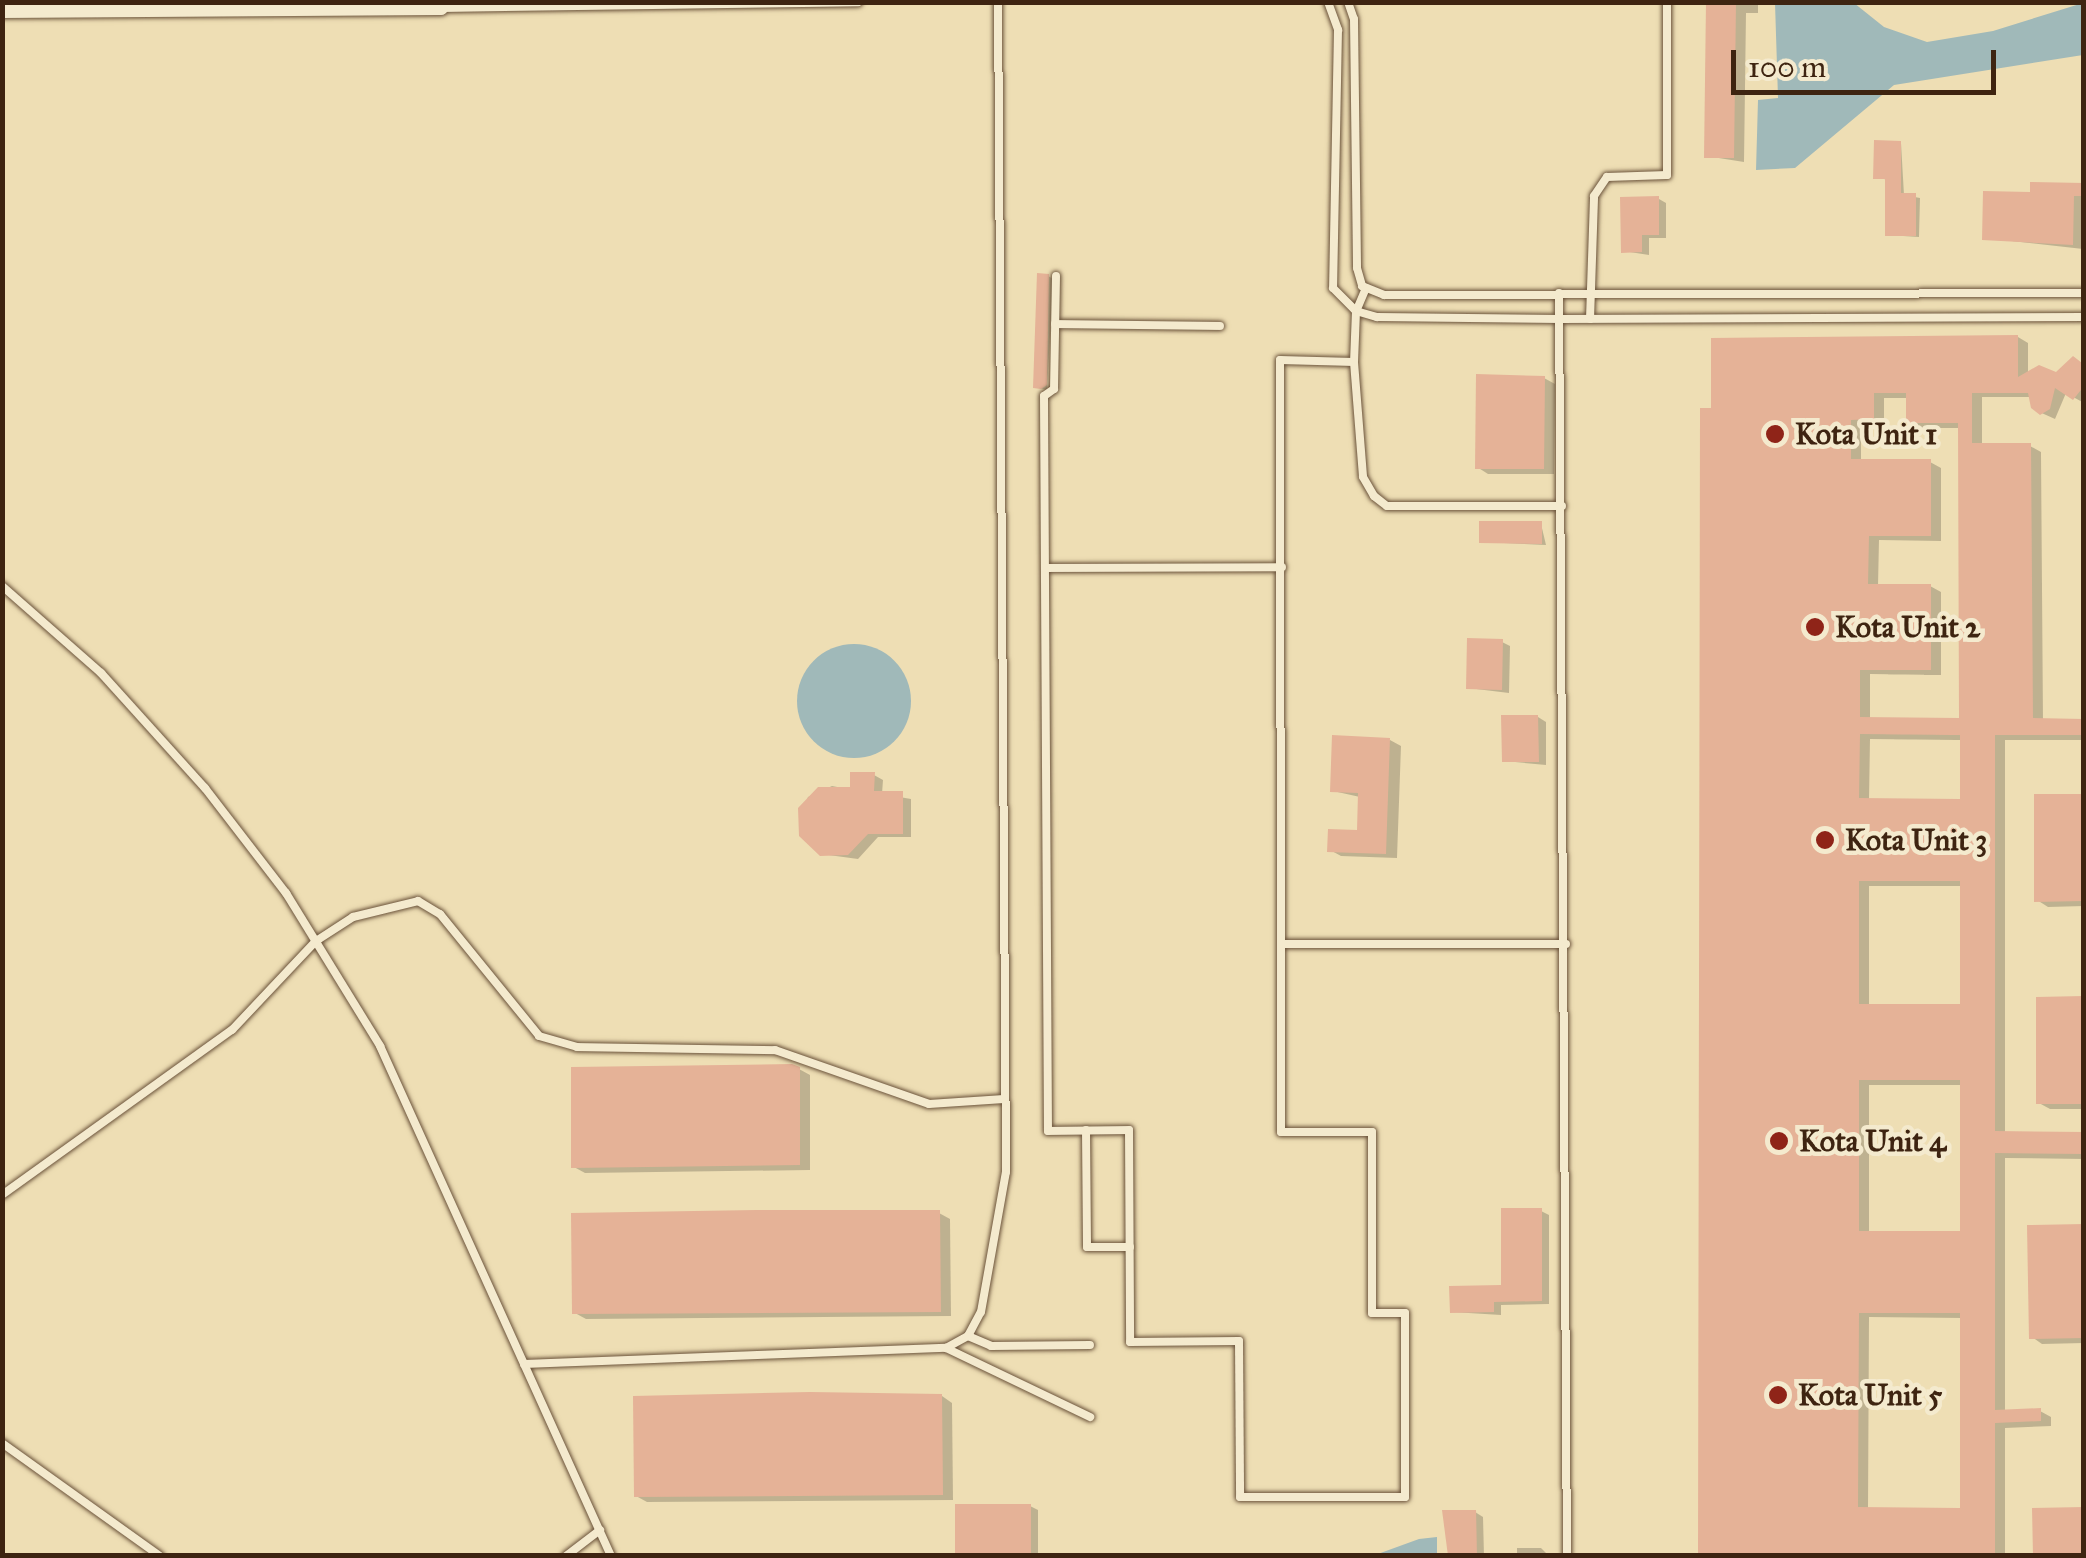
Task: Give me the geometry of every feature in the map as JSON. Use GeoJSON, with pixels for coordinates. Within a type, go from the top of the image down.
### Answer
{"type":"FeatureCollection","features":[{"type":"Feature","properties":{"kind":"street"},"geometry":{"type":"LineString","coordinates":[[2,11],[441,5]]}},
{"type":"Feature","properties":{"kind":"lane"},"geometry":{"type":"LineString","coordinates":[[441,5],[858,2]]}},
{"type":"Feature","properties":{"kind":"lane"},"geometry":{"type":"LineString","coordinates":[[524,1364],[946,1348],[968,1336],[981,1312],[1006,1172],[998,2]]}},
{"type":"Feature","properties":{"kind":"lane"},"geometry":{"type":"LineString","coordinates":[[1348,2],[1357,268],[1366,288],[1384,296],[2084,292]]}},
{"type":"Feature","properties":{"kind":"lane"},"geometry":{"type":"LineString","coordinates":[[1590,319],[1594,196],[1607,177],[1667,175],[1668,2]]}},
{"type":"Feature","properties":{"kind":"lane"},"geometry":{"type":"LineString","coordinates":[[1329,3],[1338,30],[1334,288],[1356,311],[1560,319],[2084,317]]}},
{"type":"Feature","properties":{"kind":"lane"},"geometry":{"type":"LineString","coordinates":[[1056,276],[1054,389],[1044,396],[1048,1131],[1129,1130],[1130,1342],[1240,1341],[1240,1498],[1404,1498],[1404,1314],[1372,1314],[1372,1132],[1281,1132],[1280,360],[1354,362]]}},
{"type":"Feature","properties":{"kind":"lane"},"geometry":{"type":"LineString","coordinates":[[1366,288],[1356,311],[1354,362],[1364,477],[1387,506],[1562,506]]}},
{"type":"Feature","properties":{"kind":"lane"},"geometry":{"type":"LineString","coordinates":[[1560,293],[1567,1556]]}},
{"type":"Feature","properties":{"kind":"lane"},"geometry":{"type":"LineString","coordinates":[[1055,324],[1220,326]]}},
{"type":"Feature","properties":{"kind":"lane"},"geometry":{"type":"LineString","coordinates":[[1045,568],[1282,567]]}},
{"type":"Feature","properties":{"kind":"lane"},"geometry":{"type":"LineString","coordinates":[[2,586],[101,673],[205,788],[316,941],[380,1046],[612,1556]]}},
{"type":"Feature","properties":{"kind":"lane"},"geometry":{"type":"LineString","coordinates":[[2,1195],[232,1030],[316,941],[353,917],[418,901],[440,914],[539,1036],[577,1047],[776,1050],[929,1104],[1004,1098]]}},
{"type":"Feature","properties":{"kind":"lane"},"geometry":{"type":"LineString","coordinates":[[1282,944],[1566,944]]}},
{"type":"Feature","properties":{"kind":"lane"},"geometry":{"type":"LineString","coordinates":[[1086,1130],[1087,1247],[1130,1247]]}},
{"type":"Feature","properties":{"kind":"lane"},"geometry":{"type":"LineString","coordinates":[[968,1336],[990,1346],[1090,1345]]}},
{"type":"Feature","properties":{"kind":"lane"},"geometry":{"type":"LineString","coordinates":[[946,1348],[1090,1417]]}},
{"type":"Feature","properties":{"kind":"lane"},"geometry":{"type":"LineString","coordinates":[[2,1443],[160,1556]]}},
{"type":"Feature","properties":{"kind":"lane"},"geometry":{"type":"LineString","coordinates":[[566,1556],[600,1530]]}},
{"type":"Feature","properties":{"kind":"water"},"geometry":{"type":"Polygon","coordinates":[[[1775,3],[1854,3],[1884,27],[1927,42],[1993,31],[2083,3],[2083,55],[1894,85],[1795,168],[1756,170],[1758,100],[1778,98],[1775,3]]]}},
{"type":"Feature","properties":{"kind":"water"},"geometry":{"type":"Polygon","coordinates":[[[854,644],[886,653],[902,669],[911,701],[902,733],[886,749],[854,758],[822,749],[806,733],[797,701],[806,669],[822,653],[854,644]]]}},
{"type":"Feature","properties":{"kind":"water"},"geometry":{"type":"Polygon","coordinates":[[[1437,1537],[1437,1555],[1375,1555],[1419,1539],[1437,1537]]]}},
{"type":"Feature","properties":{"kind":"building"},"geometry":{"type":"Polygon","coordinates":[[[1706,2],[1736,2],[1734,158],[1704,158],[1706,2]]]}},
{"type":"Feature","properties":{"kind":"building"},"geometry":{"type":"Polygon","coordinates":[[[1874,140],[1901,141],[1901,193],[1916,193],[1916,236],[1885,236],[1885,179],[1873,179],[1874,140]]]}},
{"type":"Feature","properties":{"kind":"building"},"geometry":{"type":"Polygon","coordinates":[[[2030,182],[2084,183],[2084,196],[2074,196],[2073,245],[1982,240],[1983,191],[2030,192],[2030,182]]]}},
{"type":"Feature","properties":{"kind":"building"},"geometry":{"type":"Polygon","coordinates":[[[1659,196],[1659,235],[1642,235],[1642,252],[1621,253],[1620,197],[1659,196]]]}},
{"type":"Feature","properties":{"kind":"building"},"geometry":{"type":"Polygon","coordinates":[[[1037,273],[1049,274],[1047,385],[1041,389],[1033,388],[1037,273]]]}},
{"type":"Feature","properties":{"kind":"building"},"geometry":{"type":"Polygon","coordinates":[[[2018,335],[2018,377],[2039,365],[2056,372],[2073,356],[2082,363],[2084,386],[2073,400],[2055,388],[2050,409],[2040,415],[2031,408],[2028,393],[1972,393],[1972,443],[2031,443],[2033,718],[2084,719],[2084,735],[1995,735],[1995,1131],[2084,1132],[2084,1154],[1995,1153],[1995,1410],[2041,1408],[2041,1421],[1995,1423],[1995,1556],[1698,1556],[1700,408],[1711,408],[1711,338],[2018,335]],[[1874,393],[1874,419],[1851,420],[1851,459],[1931,459],[1931,536],[1869,536],[1868,584],[1931,584],[1931,670],[1860,670],[1860,717],[1959,718],[1958,423],[1906,423],[1906,393],[1874,393]],[[1860,734],[1859,798],[1960,799],[1960,735],[1860,734]],[[1859,881],[1859,1004],[1960,1004],[1960,881],[1859,881]],[[1859,1080],[1859,1231],[1960,1231],[1960,1080],[1859,1080]],[[1859,1313],[1858,1507],[1960,1508],[1960,1313],[1859,1313]]]}},
{"type":"Feature","properties":{"kind":"building"},"geometry":{"type":"Polygon","coordinates":[[[1476,374],[1545,376],[1544,469],[1475,469],[1476,374]]]}},
{"type":"Feature","properties":{"kind":"building"},"geometry":{"type":"Polygon","coordinates":[[[1479,521],[1542,521],[1542,544],[1479,543],[1479,521]]]}},
{"type":"Feature","properties":{"kind":"building"},"geometry":{"type":"Polygon","coordinates":[[[1467,638],[1503,639],[1502,690],[1466,689],[1467,638]]]}},
{"type":"Feature","properties":{"kind":"building"},"geometry":{"type":"Polygon","coordinates":[[[1501,715],[1538,715],[1539,762],[1502,762],[1501,715]]]}},
{"type":"Feature","properties":{"kind":"building"},"geometry":{"type":"Polygon","coordinates":[[[1332,735],[1390,738],[1386,854],[1327,852],[1328,829],[1357,830],[1358,793],[1330,792],[1332,735]]]}},
{"type":"Feature","properties":{"kind":"building"},"geometry":{"type":"Polygon","coordinates":[[[850,772],[875,772],[874,791],[903,791],[903,834],[868,834],[848,855],[820,856],[799,836],[798,808],[818,787],[850,787],[850,772]]]}},
{"type":"Feature","properties":{"kind":"building"},"geometry":{"type":"Polygon","coordinates":[[[2034,794],[2084,794],[2084,901],[2034,902],[2034,794]]]}},
{"type":"Feature","properties":{"kind":"building"},"geometry":{"type":"Polygon","coordinates":[[[2084,996],[2084,1104],[2036,1104],[2036,997],[2084,996]]]}},
{"type":"Feature","properties":{"kind":"building"},"geometry":{"type":"Polygon","coordinates":[[[571,1067],[800,1067],[800,1165],[571,1168],[571,1067]]]}},
{"type":"Feature","properties":{"kind":"building"},"geometry":{"type":"Polygon","coordinates":[[[1501,1208],[1542,1208],[1542,1301],[1494,1302],[1494,1312],[1450,1313],[1449,1286],[1501,1285],[1501,1208]]]}},
{"type":"Feature","properties":{"kind":"building"},"geometry":{"type":"Polygon","coordinates":[[[940,1210],[941,1312],[572,1314],[571,1213],[940,1210]]]}},
{"type":"Feature","properties":{"kind":"building"},"geometry":{"type":"Polygon","coordinates":[[[2084,1224],[2084,1338],[2029,1339],[2027,1225],[2084,1224]]]}},
{"type":"Feature","properties":{"kind":"building"},"geometry":{"type":"Polygon","coordinates":[[[942,1394],[943,1495],[634,1497],[633,1396],[942,1394]]]}},
{"type":"Feature","properties":{"kind":"building"},"geometry":{"type":"Polygon","coordinates":[[[955,1504],[1031,1504],[1031,1556],[955,1556],[955,1504]]]}},
{"type":"Feature","properties":{"kind":"building"},"geometry":{"type":"Polygon","coordinates":[[[2084,1507],[2084,1556],[2033,1556],[2032,1508],[2084,1507]]]}},
{"type":"Feature","properties":{"kind":"building"},"geometry":{"type":"Polygon","coordinates":[[[1442,1510],[1476,1510],[1477,1556],[1448,1556],[1442,1510]]]}},
{"type":"Feature","properties":{"kind":"place","name":"Kota Unit 1"},"geometry":{"type":"Point","coordinates":[1775,434]}},
{"type":"Feature","properties":{"kind":"place","name":"Kota Unit 2"},"geometry":{"type":"Point","coordinates":[1815,627]}},
{"type":"Feature","properties":{"kind":"place","name":"Kota Unit 3"},"geometry":{"type":"Point","coordinates":[1825,840]}},
{"type":"Feature","properties":{"kind":"place","name":"Kota Unit 4"},"geometry":{"type":"Point","coordinates":[1779,1141]}},
{"type":"Feature","properties":{"kind":"place","name":"Kota Unit 5"},"geometry":{"type":"Point","coordinates":[1778,1395]}}]}
